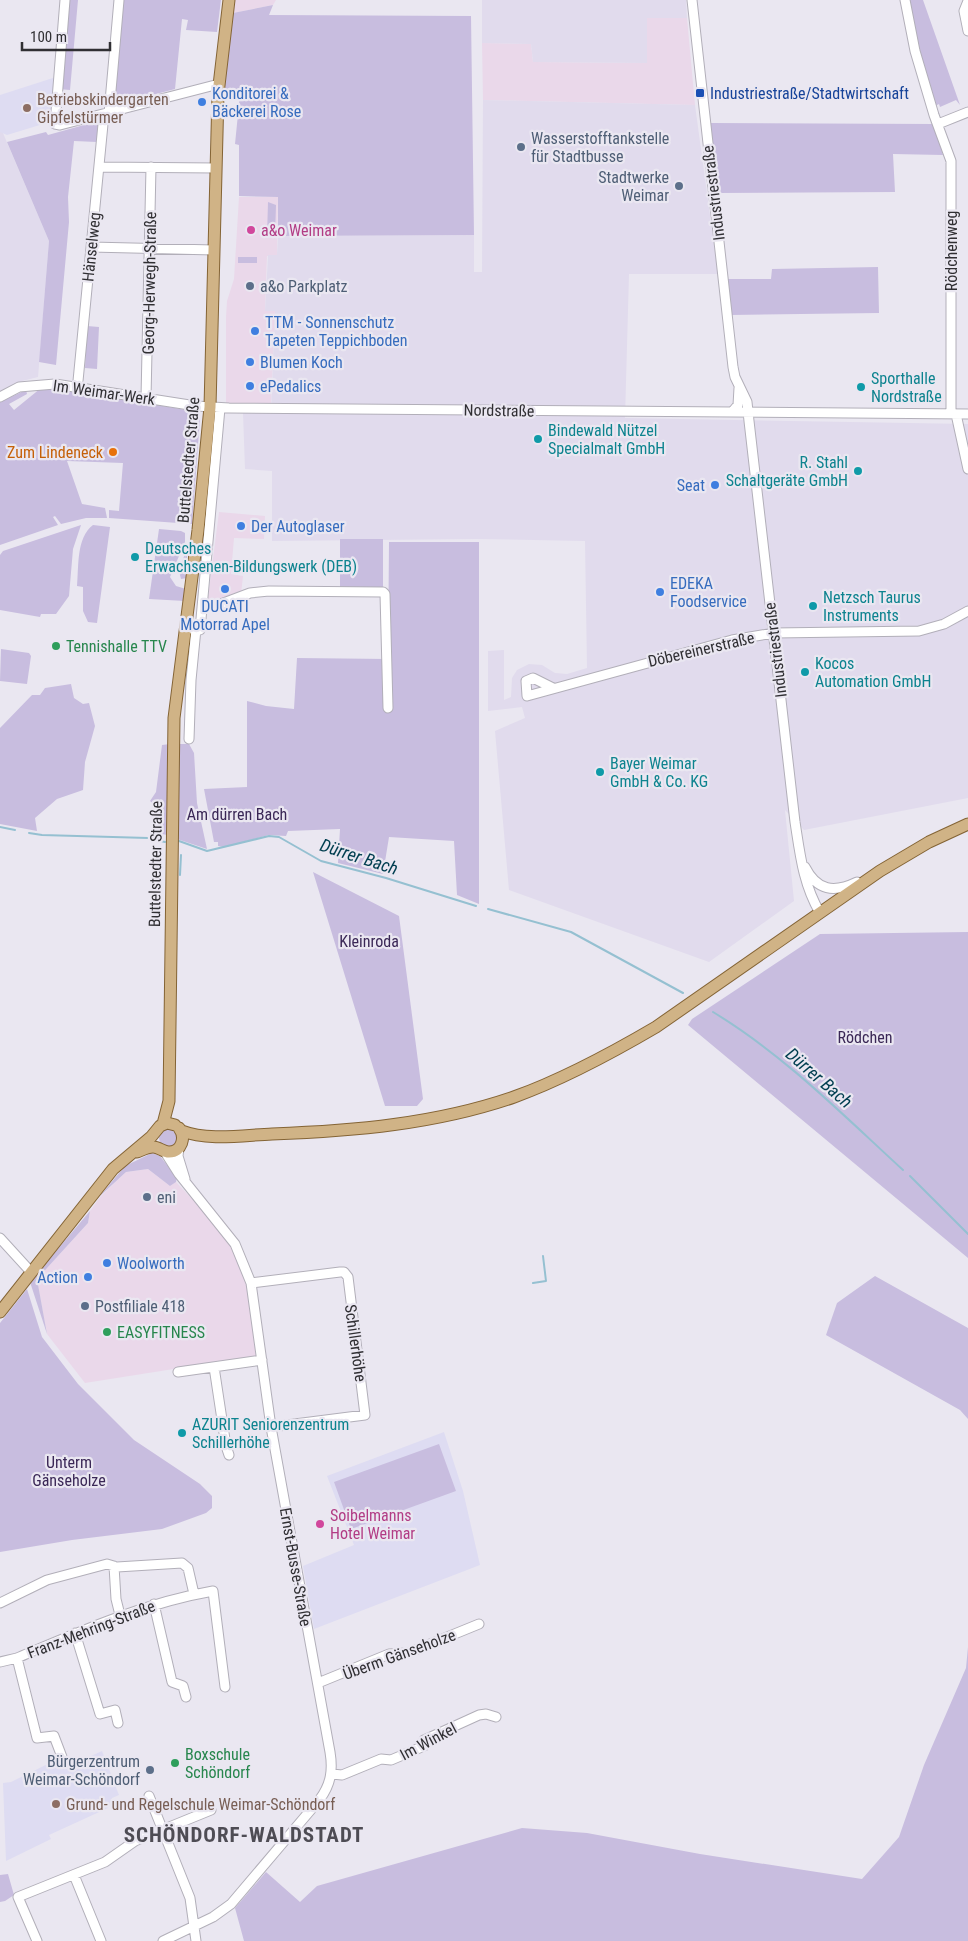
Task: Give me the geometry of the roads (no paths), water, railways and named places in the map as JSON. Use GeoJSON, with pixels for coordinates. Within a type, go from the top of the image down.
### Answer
{"type":"FeatureCollection","features":[{"type":"Feature","properties":{"kind":"main road","name":"Buttelstedter Straße"},"geometry":{"type":"LineString","coordinates":[[169,1101],[173,748],[176,699],[191,629],[215,408],[214,250],[216,168],[219,84],[229,0]]}},
{"type":"Feature","properties":{"kind":"main road"},"geometry":{"type":"LineString","coordinates":[[129,1154],[151,1147],[172,1152],[180,1146],[217,1136],[298,1133],[393,1125],[448,1115],[512,1098],[575,1072],[618,1050],[663,1022],[880,871],[929,842],[968,824]]}},
{"type":"Feature","properties":{"kind":"main road"},"geometry":{"type":"LineString","coordinates":[[0,1312],[112,1169],[163,1124],[169,1101]]}},
{"type":"Feature","properties":{"kind":"main road"},"geometry":{"type":"LineString","coordinates":[[169,1101],[179,1128],[180,1146]]}},
{"type":"Feature","properties":{"kind":"main road"},"geometry":{"type":"LineString","coordinates":[[163,1124],[217,1136]]}},
{"type":"Feature","properties":{"kind":"main road"},"geometry":{"type":"LineString","coordinates":[[155,1133],[154,1140],[162,1150]]}},
{"type":"Feature","properties":{"kind":"street"},"geometry":{"type":"LineString","coordinates":[[65,0],[54,124],[60,125],[219,84]]}},
{"type":"Feature","properties":{"kind":"street","name":"Hänselweg"},"geometry":{"type":"LineString","coordinates":[[78,381],[99,167],[119,0]]}},
{"type":"Feature","properties":{"kind":"street","name":"Industriestraße"},"geometry":{"type":"LineString","coordinates":[[692,0],[733,367],[739,385],[740,397],[738,405],[732,412]]}},
{"type":"Feature","properties":{"kind":"street","name":"Rödchenweg"},"geometry":{"type":"LineString","coordinates":[[905,0],[915,51],[951,161],[953,414],[968,469]]}},
{"type":"Feature","properties":{"kind":"street"},"geometry":{"type":"LineString","coordinates":[[968,1],[964,12],[968,31]]}},
{"type":"Feature","properties":{"kind":"street"},"geometry":{"type":"LineString","coordinates":[[938,124],[968,112]]}},
{"type":"Feature","properties":{"kind":"street"},"geometry":{"type":"LineString","coordinates":[[99,167],[216,168]]}},
{"type":"Feature","properties":{"kind":"street","name":"Georg-Herwegh-Straße"},"geometry":{"type":"LineString","coordinates":[[146,398],[151,167]]}},
{"type":"Feature","properties":{"kind":"street"},"geometry":{"type":"LineString","coordinates":[[91,247],[214,250]]}},
{"type":"Feature","properties":{"kind":"street","name":"Im Weimar-Werk"},"geometry":{"type":"LineString","coordinates":[[0,398],[19,387],[48,383],[215,408]]}},
{"type":"Feature","properties":{"kind":"street","name":"Industriestraße"},"geometry":{"type":"LineString","coordinates":[[739,385],[744,392],[748,412],[800,855],[806,885],[820,913]]}},
{"type":"Feature","properties":{"kind":"street"},"geometry":{"type":"LineString","coordinates":[[191,629],[200,630],[203,607],[215,408]]}},
{"type":"Feature","properties":{"kind":"street","name":"Nordstraße"},"geometry":{"type":"LineString","coordinates":[[215,408],[968,414]]}},
{"type":"Feature","properties":{"kind":"street"},"geometry":{"type":"LineString","coordinates":[[203,607],[221,604],[250,594],[269,591],[384,592],[388,708]]}},
{"type":"Feature","properties":{"kind":"street","name":"Döbereinerstraße"},"geometry":{"type":"LineString","coordinates":[[553,688],[535,678],[529,679],[525,685],[527,696],[722,642],[774,633],[919,631],[944,624],[968,611]]}},
{"type":"Feature","properties":{"kind":"street","name":"Buttelstedter Straße"},"geometry":{"type":"LineString","coordinates":[[189,739],[191,629]]}},
{"type":"Feature","properties":{"kind":"street"},"geometry":{"type":"LineString","coordinates":[[800,855],[809,876],[817,885],[826,889],[840,889],[880,871]]}},
{"type":"Feature","properties":{"kind":"street","name":"Ernst-Busse-Straße"},"geometry":{"type":"LineString","coordinates":[[180,1146],[178,1156],[186,1181]]}},
{"type":"Feature","properties":{"kind":"street","name":"Ernst-Busse-Straße"},"geometry":{"type":"LineString","coordinates":[[162,1150],[235,1244],[251,1284],[271,1427],[318,1683],[332,1774]]}},
{"type":"Feature","properties":{"kind":"street"},"geometry":{"type":"LineString","coordinates":[[0,1238],[31,1272]]}},
{"type":"Feature","properties":{"kind":"street","name":"Schillerhöhe"},"geometry":{"type":"LineString","coordinates":[[251,1284],[340,1272],[344,1272],[348,1277],[365,1414],[271,1427]]}},
{"type":"Feature","properties":{"kind":"street"},"geometry":{"type":"LineString","coordinates":[[178,1372],[262,1360]]}},
{"type":"Feature","properties":{"kind":"street"},"geometry":{"type":"LineString","coordinates":[[214,1367],[229,1455]]}},
{"type":"Feature","properties":{"kind":"street"},"geometry":{"type":"LineString","coordinates":[[0,1603],[46,1580],[103,1565],[182,1563],[188,1568],[194,1594]]}},
{"type":"Feature","properties":{"kind":"street"},"geometry":{"type":"LineString","coordinates":[[114,1566],[116,1599],[120,1615]]}},
{"type":"Feature","properties":{"kind":"street","name":"Franz-Mehring-Straße"},"geometry":{"type":"LineString","coordinates":[[0,1662],[17,1658],[120,1615],[154,1604],[213,1591],[225,1687]]}},
{"type":"Feature","properties":{"kind":"street"},"geometry":{"type":"LineString","coordinates":[[154,1604],[172,1682],[183,1686],[186,1697]]}},
{"type":"Feature","properties":{"kind":"street","name":"Überm Gänseholze"},"geometry":{"type":"LineString","coordinates":[[318,1683],[389,1654],[408,1654],[479,1624]]}},
{"type":"Feature","properties":{"kind":"street"},"geometry":{"type":"LineString","coordinates":[[75,1633],[100,1714],[115,1710],[118,1723]]}},
{"type":"Feature","properties":{"kind":"street"},"geometry":{"type":"LineString","coordinates":[[17,1658],[38,1738],[54,1736],[62,1758]]}},
{"type":"Feature","properties":{"kind":"street","name":"Im Winkel"},"geometry":{"type":"LineString","coordinates":[[332,1774],[342,1775],[381,1759],[391,1760],[424,1746],[424,1740],[479,1715],[486,1714],[496,1717]]}},
{"type":"Feature","properties":{"kind":"street"},"geometry":{"type":"LineString","coordinates":[[163,1941],[222,1911],[250,1883],[320,1799],[332,1774]]}},
{"type":"Feature","properties":{"kind":"street"},"geometry":{"type":"LineString","coordinates":[[149,1796],[190,1898],[196,1941]]}},
{"type":"Feature","properties":{"kind":"street"},"geometry":{"type":"LineString","coordinates":[[37,1941],[18,1897],[105,1862],[129,1844],[212,1810]]}},
{"type":"Feature","properties":{"kind":"street"},"geometry":{"type":"LineString","coordinates":[[74,1874],[101,1941]]}},
{"type":"Feature","properties":{"kind":"waterway","name":"Dürrer Bach"},"geometry":{"type":"LineString","coordinates":[[0,827],[15,830]]}},
{"type":"Feature","properties":{"kind":"waterway","name":"Dürrer Bach"},"geometry":{"type":"LineString","coordinates":[[29,833],[148,838],[165,842]]}},
{"type":"Feature","properties":{"kind":"waterway","name":"Dürrer Bach"},"geometry":{"type":"LineString","coordinates":[[179,841],[207,851],[269,836],[279,837],[321,861],[386,878],[476,906]]}},
{"type":"Feature","properties":{"kind":"waterway"},"geometry":{"type":"LineString","coordinates":[[180,875],[181,855]]}},
{"type":"Feature","properties":{"kind":"waterway","name":"Dürrer Bach"},"geometry":{"type":"LineString","coordinates":[[488,909],[571,932],[683,993]]}},
{"type":"Feature","properties":{"kind":"waterway","name":"Dürrer Bach"},"geometry":{"type":"LineString","coordinates":[[713,1012],[788,1066],[903,1170]]}},
{"type":"Feature","properties":{"kind":"waterway","name":"Dürrer Bach"},"geometry":{"type":"LineString","coordinates":[[910,1176],[968,1234]]}},
{"type":"Feature","properties":{"kind":"waterway"},"geometry":{"type":"LineString","coordinates":[[533,1283],[546,1281],[543,1256]]}},
{"type":"Feature","properties":{"kind":"place","name":"Industriestraße/Stadtwirtschaft"},"geometry":{"type":"Point","coordinates":[700,93]}},
{"type":"Feature","properties":{"kind":"place","name":"Konditorei & Bäckerei Rose"},"geometry":{"type":"Point","coordinates":[202,102]}},
{"type":"Feature","properties":{"kind":"place","name":"Betriebskindergarten Gipfelstürmer"},"geometry":{"type":"Point","coordinates":[27,108]}},
{"type":"Feature","properties":{"kind":"place","name":"Wasserstofftankstelle für Stadtbusse"},"geometry":{"type":"Point","coordinates":[521,147]}},
{"type":"Feature","properties":{"kind":"place","name":"Stadtwerke Weimar"},"geometry":{"type":"Point","coordinates":[679,186]}},
{"type":"Feature","properties":{"kind":"place","name":"a&o Weimar"},"geometry":{"type":"Point","coordinates":[251,230]}},
{"type":"Feature","properties":{"kind":"place","name":"a&o Parkplatz"},"geometry":{"type":"Point","coordinates":[250,286]}},
{"type":"Feature","properties":{"kind":"place","name":"TTM - Sonnenschutz Tapeten Teppichboden"},"geometry":{"type":"Point","coordinates":[255,331]}},
{"type":"Feature","properties":{"kind":"place","name":"Blumen Koch"},"geometry":{"type":"Point","coordinates":[250,362]}},
{"type":"Feature","properties":{"kind":"place","name":"ePedalics"},"geometry":{"type":"Point","coordinates":[250,386]}},
{"type":"Feature","properties":{"kind":"place","name":"Sporthalle Nordstraße"},"geometry":{"type":"Point","coordinates":[861,387]}},
{"type":"Feature","properties":{"kind":"place","name":"Bindewald Nützel Specialmalt GmbH"},"geometry":{"type":"Point","coordinates":[538,439]}},
{"type":"Feature","properties":{"kind":"place","name":"Zum Lindeneck"},"geometry":{"type":"Point","coordinates":[113,452]}},
{"type":"Feature","properties":{"kind":"place","name":"R. Stahl Schaltgeräte GmbH"},"geometry":{"type":"Point","coordinates":[858,471]}},
{"type":"Feature","properties":{"kind":"place","name":"Seat"},"geometry":{"type":"Point","coordinates":[715,485]}},
{"type":"Feature","properties":{"kind":"place","name":"Der Autoglaser"},"geometry":{"type":"Point","coordinates":[241,526]}},
{"type":"Feature","properties":{"kind":"place","name":"Deutsches Erwachsenen-Bildungswerk (DEB)"},"geometry":{"type":"Point","coordinates":[135,557]}},
{"type":"Feature","properties":{"kind":"place","name":"DUCATI Motorrad Apel"},"geometry":{"type":"Point","coordinates":[225,589]}},
{"type":"Feature","properties":{"kind":"place","name":"EDEKA Foodservice"},"geometry":{"type":"Point","coordinates":[660,592]}},
{"type":"Feature","properties":{"kind":"place","name":"Netzsch Taurus Instruments"},"geometry":{"type":"Point","coordinates":[813,606]}},
{"type":"Feature","properties":{"kind":"place","name":"Tennishalle TTV"},"geometry":{"type":"Point","coordinates":[56,646]}},
{"type":"Feature","properties":{"kind":"place","name":"Kocos Automation GmbH"},"geometry":{"type":"Point","coordinates":[805,672]}},
{"type":"Feature","properties":{"kind":"place","name":"Bayer Weimar GmbH & Co. KG"},"geometry":{"type":"Point","coordinates":[600,772]}},
{"type":"Feature","properties":{"kind":"place","name":"eni"},"geometry":{"type":"Point","coordinates":[147,1197]}},
{"type":"Feature","properties":{"kind":"place","name":"Woolworth"},"geometry":{"type":"Point","coordinates":[107,1263]}},
{"type":"Feature","properties":{"kind":"place","name":"Action"},"geometry":{"type":"Point","coordinates":[88,1277]}},
{"type":"Feature","properties":{"kind":"place","name":"Postfiliale 418"},"geometry":{"type":"Point","coordinates":[85,1306]}},
{"type":"Feature","properties":{"kind":"place","name":"EASYFITNESS"},"geometry":{"type":"Point","coordinates":[107,1332]}},
{"type":"Feature","properties":{"kind":"place","name":"AZURIT Seniorenzentrum Schillerhöhe"},"geometry":{"type":"Point","coordinates":[182,1433]}},
{"type":"Feature","properties":{"kind":"place","name":"Soibelmanns Hotel Weimar"},"geometry":{"type":"Point","coordinates":[320,1524]}},
{"type":"Feature","properties":{"kind":"place","name":"Boxschule Schöndorf"},"geometry":{"type":"Point","coordinates":[175,1763]}},
{"type":"Feature","properties":{"kind":"place","name":"Bürgerzentrum Weimar-Schöndorf"},"geometry":{"type":"Point","coordinates":[150,1770]}},
{"type":"Feature","properties":{"kind":"place","name":"Grund- und Regelschule Weimar-Schöndorf"},"geometry":{"type":"Point","coordinates":[56,1804]}},
{"type":"Feature","properties":{"kind":"district","name":"SCHÖNDORF-WALDSTADT"},"geometry":{"type":"Point","coordinates":[244,1835]}},
{"type":"Feature","properties":{"kind":"park label","name":"Am dürren Bach"},"geometry":{"type":"Point","coordinates":[237,814]}},
{"type":"Feature","properties":{"kind":"park label","name":"Kleinroda"},"geometry":{"type":"Point","coordinates":[369,941]}},
{"type":"Feature","properties":{"kind":"park label","name":"Rödchen"},"geometry":{"type":"Point","coordinates":[865,1037]}},
{"type":"Feature","properties":{"kind":"park label","name":"Unterm Gänseholze"},"geometry":{"type":"Point","coordinates":[69,1471]}}]}
